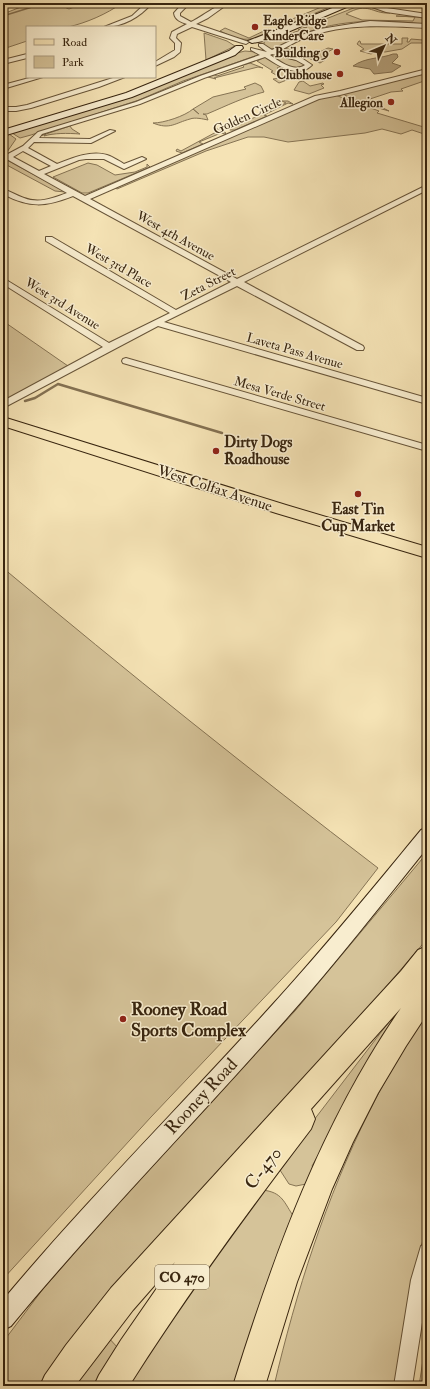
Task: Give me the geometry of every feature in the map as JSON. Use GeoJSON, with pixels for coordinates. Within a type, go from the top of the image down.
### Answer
{"type":"FeatureCollection","features":[{"type":"Feature","properties":{"kind":"highway","name":"C-470"},"geometry":{"type":"LineString","coordinates":[[249,1386],[282,1279],[321,1178],[365,1087],[391,1045],[419,985],[427,958]]}},
{"type":"Feature","properties":{"kind":"highway","name":"C-470"},"geometry":{"type":"LineString","coordinates":[[110,1386],[160,1309],[199,1253],[260,1171],[419,985]]}},
{"type":"Feature","properties":{"kind":"highway"},"geometry":{"type":"LineString","coordinates":[[56,1386],[77,1356],[128,1293],[419,985]]}},
{"type":"Feature","properties":{"kind":"main road"},"geometry":{"type":"LineString","coordinates":[[3,133],[129,95],[352,3]]}},
{"type":"Feature","properties":{"kind":"main road","name":"West Colfax Avenue"},"geometry":{"type":"LineString","coordinates":[[3,421],[292,513],[427,553]]}},
{"type":"Feature","properties":{"kind":"main road","name":"Rooney Road"},"geometry":{"type":"LineString","coordinates":[[3,1318],[74,1234],[224,1072],[324,961],[427,835]]}},
{"type":"Feature","properties":{"kind":"street"},"geometry":{"type":"LineString","coordinates":[[111,26],[134,17],[149,3]]}},
{"type":"Feature","properties":{"kind":"street"},"geometry":{"type":"LineString","coordinates":[[187,3],[178,9],[177,16],[183,21],[268,53],[304,61],[309,65],[302,69],[289,69],[268,53]]}},
{"type":"Feature","properties":{"kind":"street"},"geometry":{"type":"LineString","coordinates":[[156,64],[172,56],[178,51],[179,44],[173,35],[180,29],[206,17],[226,3]]}},
{"type":"Feature","properties":{"kind":"street"},"geometry":{"type":"LineString","coordinates":[[364,3],[386,10],[394,10]]}},
{"type":"Feature","properties":{"kind":"street"},"geometry":{"type":"LineString","coordinates":[[375,3],[394,10],[427,16]]}},
{"type":"Feature","properties":{"kind":"street"},"geometry":{"type":"LineString","coordinates":[[6,156],[22,148],[35,137],[45,132],[98,118],[202,77],[253,60],[306,35],[340,26],[370,23],[427,26]]}},
{"type":"Feature","properties":{"kind":"street"},"geometry":{"type":"LineString","coordinates":[[211,31],[215,35],[236,43],[249,45]]}},
{"type":"Feature","properties":{"kind":"street"},"geometry":{"type":"LineString","coordinates":[[3,62],[26,56]]}},
{"type":"Feature","properties":{"kind":"street","name":"Golden Circle"},"geometry":{"type":"LineString","coordinates":[[84,199],[317,97],[340,93],[427,71]]}},
{"type":"Feature","properties":{"kind":"street"},"geometry":{"type":"LineString","coordinates":[[3,87],[36,78]]}},
{"type":"Feature","properties":{"kind":"street"},"geometry":{"type":"LineString","coordinates":[[3,109],[20,109],[101,86],[117,78]]}},
{"type":"Feature","properties":{"kind":"street"},"geometry":{"type":"LineString","coordinates":[[33,140],[91,141],[112,131]]}},
{"type":"Feature","properties":{"kind":"street"},"geometry":{"type":"LineString","coordinates":[[22,148],[56,166]]}},
{"type":"Feature","properties":{"kind":"street","name":"West 4th Avenue"},"geometry":{"type":"LineString","coordinates":[[6,156],[360,348]]}},
{"type":"Feature","properties":{"kind":"street"},"geometry":{"type":"LineString","coordinates":[[38,174],[78,158],[105,158],[124,167],[142,159]]}},
{"type":"Feature","properties":{"kind":"street","name":"Zeta Street"},"geometry":{"type":"LineString","coordinates":[[3,405],[109,347],[427,187]]}},
{"type":"Feature","properties":{"kind":"street"},"geometry":{"type":"LineString","coordinates":[[3,191],[21,201],[34,204],[54,202],[73,193]]}},
{"type":"Feature","properties":{"kind":"street","name":"West 3rd Place"},"geometry":{"type":"LineString","coordinates":[[49,239],[176,314]]}},
{"type":"Feature","properties":{"kind":"street","name":"West 3rd Avenue"},"geometry":{"type":"LineString","coordinates":[[3,280],[109,347]]}},
{"type":"Feature","properties":{"kind":"street","name":"Laveta Pass Avenue"},"geometry":{"type":"LineString","coordinates":[[157,323],[427,401]]}},
{"type":"Feature","properties":{"kind":"street","name":"Mesa Verde Street"},"geometry":{"type":"LineString","coordinates":[[126,361],[427,448]]}},
{"type":"Feature","properties":{"kind":"street"},"geometry":{"type":"LineString","coordinates":[[403,1386],[420,1280],[427,1252]]}},
{"type":"Feature","properties":{"kind":"green space"},"geometry":{"type":"Polygon","coordinates":[[[31,3],[55,3],[69,9],[84,3],[122,3],[89,21],[72,26],[26,26],[26,41],[3,49],[3,14],[31,3]]]}},
{"type":"Feature","properties":{"kind":"green space"},"geometry":{"type":"Polygon","coordinates":[[[331,3],[339,3],[292,23],[285,20],[290,20],[331,3]]]}},
{"type":"Feature","properties":{"kind":"green space"},"geometry":{"type":"Polygon","coordinates":[[[361,5],[390,13],[360,8],[346,14],[362,20],[413,21],[415,17],[396,16],[418,17],[427,19],[427,25],[384,21],[353,22],[311,31],[272,49],[264,46],[264,42],[304,29],[307,27],[298,30],[361,5]]]}},
{"type":"Feature","properties":{"kind":"green space"},"geometry":{"type":"Polygon","coordinates":[[[225,28],[249,38],[268,29],[274,31],[253,39],[241,39],[220,31],[225,28]]]}},
{"type":"Feature","properties":{"kind":"green space"},"geometry":{"type":"Polygon","coordinates":[[[204,33],[227,41],[235,46],[206,60],[204,33]]]}},
{"type":"Feature","properties":{"kind":"green space"},"geometry":{"type":"Polygon","coordinates":[[[402,38],[408,38],[407,42],[411,39],[423,40],[425,43],[411,43],[402,49],[385,52],[377,51],[371,54],[360,51],[364,49],[357,44],[360,41],[361,44],[402,44],[402,38]]]}},
{"type":"Feature","properties":{"kind":"green space"},"geometry":{"type":"Polygon","coordinates":[[[284,48],[313,55],[328,48],[333,49],[323,55],[322,57],[327,58],[326,59],[314,55],[325,60],[320,63],[306,57],[303,59],[278,51],[284,48]]]}},
{"type":"Feature","properties":{"kind":"green space"},"geometry":{"type":"Polygon","coordinates":[[[245,51],[256,52],[258,55],[183,81],[139,100],[31,135],[20,138],[12,133],[132,97],[245,51]]]}},
{"type":"Feature","properties":{"kind":"green space"},"geometry":{"type":"Polygon","coordinates":[[[273,54],[302,62],[305,65],[296,68],[287,66],[271,55],[273,54]]]}},
{"type":"Feature","properties":{"kind":"green space"},"geometry":{"type":"Polygon","coordinates":[[[265,57],[281,67],[277,68],[285,72],[297,73],[297,76],[279,83],[273,79],[281,78],[257,61],[265,57]]]}},
{"type":"Feature","properties":{"kind":"green space"},"geometry":{"type":"Polygon","coordinates":[[[250,63],[263,68],[258,67],[214,78],[216,79],[208,77],[213,74],[217,76],[244,67],[242,65],[250,63]]]}},
{"type":"Feature","properties":{"kind":"green space"},"geometry":{"type":"Polygon","coordinates":[[[427,72],[427,80],[401,89],[403,91],[391,92],[367,100],[389,111],[368,105],[342,94],[427,72]]]}},
{"type":"Feature","properties":{"kind":"green space"},"geometry":{"type":"Polygon","coordinates":[[[303,81],[310,86],[323,83],[324,84],[321,85],[324,88],[309,94],[294,90],[299,82],[303,81]]]}},
{"type":"Feature","properties":{"kind":"green space"},"geometry":{"type":"Polygon","coordinates":[[[255,83],[261,86],[264,92],[242,99],[207,114],[203,114],[206,115],[208,120],[192,118],[168,126],[153,123],[174,119],[213,97],[246,89],[244,87],[255,83]]]}},
{"type":"Feature","properties":{"kind":"green space"},"geometry":{"type":"Polygon","coordinates":[[[335,95],[379,111],[377,113],[427,128],[427,135],[412,130],[401,134],[382,129],[365,133],[288,142],[264,137],[248,137],[206,151],[117,189],[114,187],[308,102],[335,95]]]}},
{"type":"Feature","properties":{"kind":"green space"},"geometry":{"type":"Polygon","coordinates":[[[282,101],[288,101],[293,104],[288,103],[264,115],[267,116],[235,130],[230,130],[226,127],[234,124],[238,125],[286,103],[282,101]]]}},
{"type":"Feature","properties":{"kind":"green space"},"geometry":{"type":"Polygon","coordinates":[[[70,126],[80,134],[52,134],[44,136],[70,126]]]}},
{"type":"Feature","properties":{"kind":"green space"},"geometry":{"type":"Polygon","coordinates":[[[215,129],[220,129],[226,133],[221,133],[199,142],[203,144],[182,153],[176,151],[177,149],[181,151],[218,131],[215,129]]]}},
{"type":"Feature","properties":{"kind":"green space"},"geometry":{"type":"Polygon","coordinates":[[[9,134],[16,139],[7,152],[3,150],[3,135],[9,134]]]}},
{"type":"Feature","properties":{"kind":"green space"},"geometry":{"type":"Polygon","coordinates":[[[3,158],[65,192],[55,191],[3,163],[3,158]]]}},
{"type":"Feature","properties":{"kind":"green space"},"geometry":{"type":"Polygon","coordinates":[[[88,163],[97,165],[115,175],[135,172],[147,167],[147,164],[150,167],[88,193],[82,193],[53,177],[88,163]]]}},
{"type":"Feature","properties":{"kind":"green space"},"geometry":{"type":"Polygon","coordinates":[[[3,321],[68,366],[3,401],[3,321]]]}},
{"type":"Feature","properties":{"kind":"green space","name":"Rooney Road Sports Complex"},"geometry":{"type":"Polygon","coordinates":[[[3,568],[189,720],[378,868],[336,922],[151,1117],[3,1279],[3,568]]]}},
{"type":"Feature","properties":{"kind":"green space"},"geometry":{"type":"Polygon","coordinates":[[[427,853],[427,939],[44,1386],[3,1386],[3,1342],[43,1289],[118,1204],[295,1011],[427,853]]]}},
{"type":"Feature","properties":{"kind":"green space"},"geometry":{"type":"Polygon","coordinates":[[[408,997],[312,1166],[314,1169],[306,1184],[296,1186],[289,1184],[278,1167],[408,997]]]}},
{"type":"Feature","properties":{"kind":"green space"},"geometry":{"type":"Polygon","coordinates":[[[427,1012],[427,1227],[417,1260],[394,1386],[274,1386],[302,1281],[339,1178],[353,1145],[376,1099],[427,1012]]]}},
{"type":"Feature","properties":{"kind":"green space"},"geometry":{"type":"Polygon","coordinates":[[[262,1190],[269,1191],[279,1196],[294,1217],[238,1386],[123,1386],[262,1190]]]}},
{"type":"Feature","properties":{"kind":"green space"},"geometry":{"type":"Polygon","coordinates":[[[107,1336],[118,1348],[95,1386],[71,1386],[107,1336]]]}},
{"type":"Feature","properties":{"kind":"green space"},"geometry":{"type":"Polygon","coordinates":[[[427,1343],[427,1386],[419,1386],[425,1347],[427,1343]]]}},
{"type":"Feature","properties":{"kind":"shaded area"},"geometry":{"type":"Polygon","coordinates":[[[397,54],[398,57],[392,63],[401,66],[392,72],[374,74],[370,69],[353,66],[363,61],[397,54]]]}},
{"type":"Feature","properties":{"kind":"waterway"},"geometry":{"type":"LineString","coordinates":[[3,16],[45,3]]}},
{"type":"Feature","properties":{"kind":"waterway"},"geometry":{"type":"LineString","coordinates":[[25,401],[35,398],[58,384],[222,433]]}},
{"type":"Feature","properties":{"kind":"place","name":"Eagle Ridge KinderCare"},"geometry":{"type":"Point","coordinates":[255,27]}},
{"type":"Feature","properties":{"kind":"place","name":"Building 9"},"geometry":{"type":"Point","coordinates":[337,52]}},
{"type":"Feature","properties":{"kind":"place","name":"Clubhouse"},"geometry":{"type":"Point","coordinates":[340,74]}},
{"type":"Feature","properties":{"kind":"place","name":"Allegion"},"geometry":{"type":"Point","coordinates":[391,102]}},
{"type":"Feature","properties":{"kind":"place","name":"Dirty Dogs Roadhouse"},"geometry":{"type":"Point","coordinates":[216,451]}},
{"type":"Feature","properties":{"kind":"place","name":"East Tin Cup Market"},"geometry":{"type":"Point","coordinates":[358,494]}},
{"type":"Feature","properties":{"kind":"place","name":"Rooney Road Sports Complex"},"geometry":{"type":"Point","coordinates":[123,1019]}}]}
